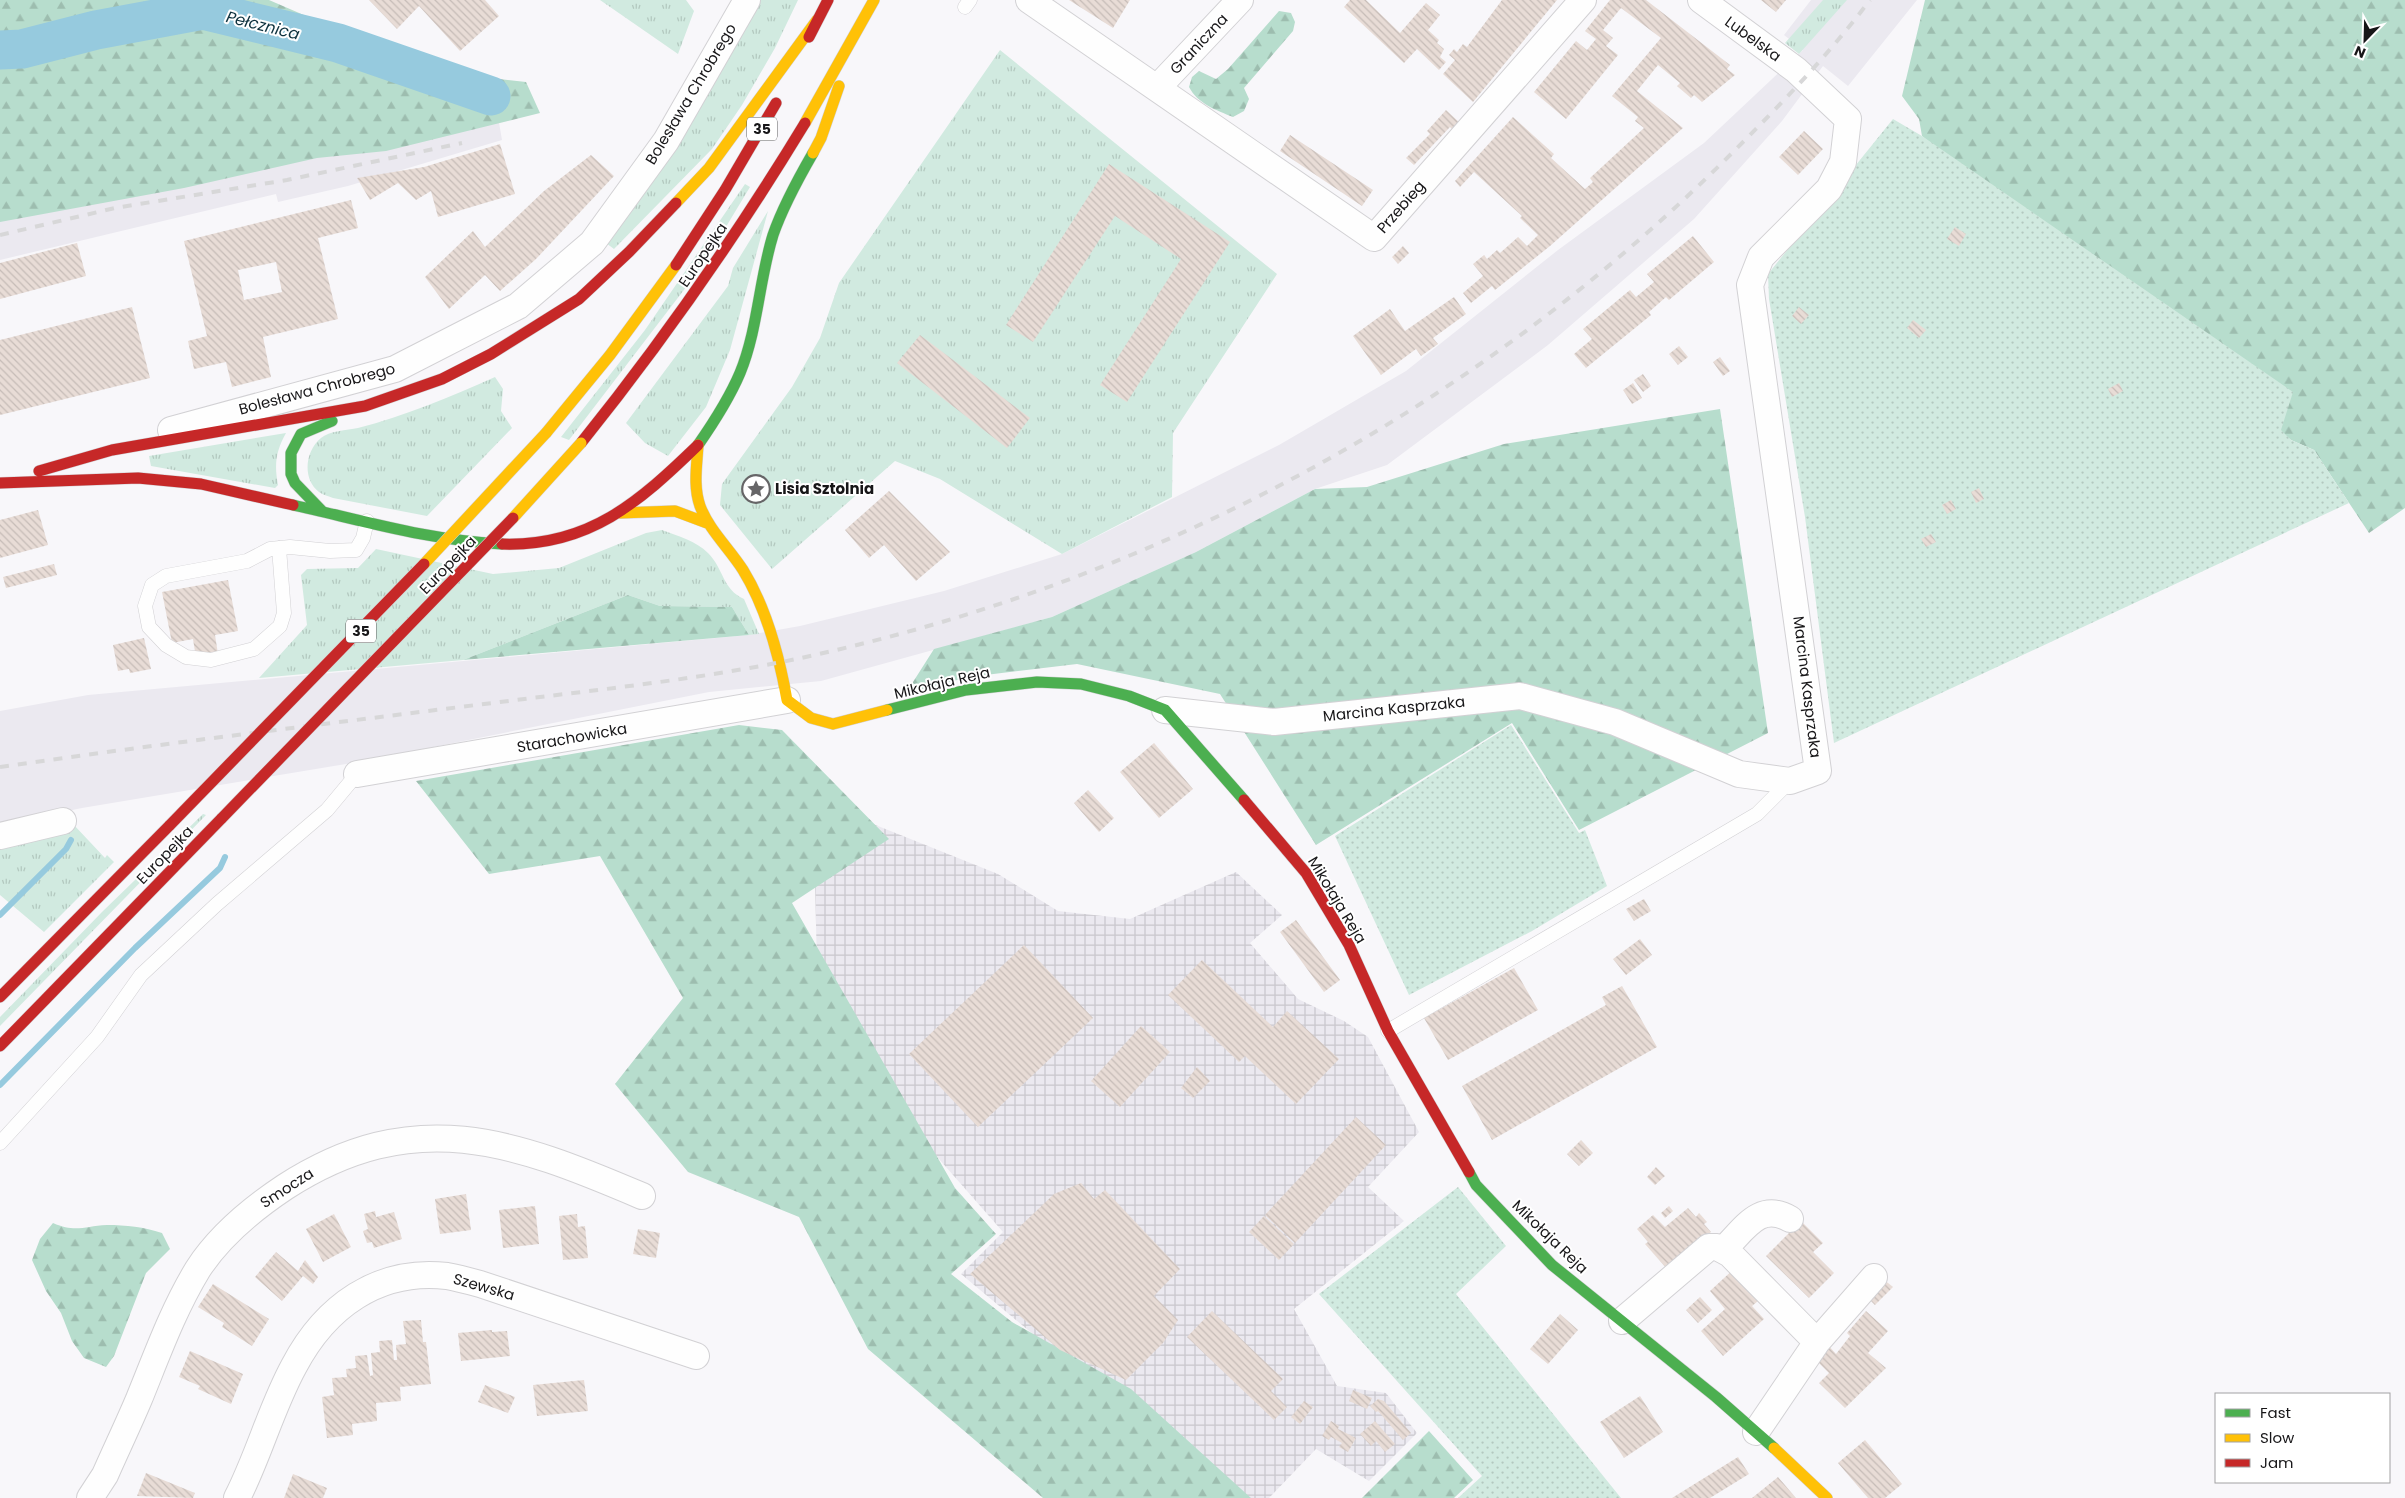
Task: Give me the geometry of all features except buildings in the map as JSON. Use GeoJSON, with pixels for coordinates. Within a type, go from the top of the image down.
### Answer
{"type":"FeatureCollection","features":[{"type":"Feature","properties":{"kind":"main road"},"geometry":{"type":"LineString","coordinates":[[789,79],[828,0]]}},
{"type":"Feature","properties":{"kind":"main road","name":"35"},"geometry":{"type":"LineString","coordinates":[[850,49],[874,0]]}},
{"type":"Feature","properties":{"kind":"main road"},"geometry":{"type":"LineString","coordinates":[[322,511],[295,483],[291,474],[291,453],[301,434],[365,406],[442,379],[491,354],[579,299],[628,252],[709,168],[817,20]]}},
{"type":"Feature","properties":{"kind":"main road","name":"Bolesława Chrobrego"},"geometry":{"type":"LineString","coordinates":[[0,482],[139,478],[201,484],[424,534],[475,543],[527,545],[567,538],[620,512],[668,474],[698,445],[723,409],[741,371],[759,303],[773,236],[790,193],[821,138],[836,98],[850,49]]}},
{"type":"Feature","properties":{"kind":"main road","name":"Europejka"},"geometry":{"type":"LineString","coordinates":[[0,1046],[495,538],[581,443],[648,358],[725,252],[850,49]]}},
{"type":"Feature","properties":{"kind":"main road","name":"Europejka"},"geometry":{"type":"LineString","coordinates":[[0,997],[384,608],[546,433],[601,367],[668,277],[739,169],[780,95]]}},
{"type":"Feature","properties":{"kind":"main road","name":"Bolesława Chrobrego"},"geometry":{"type":"LineString","coordinates":[[0,482],[112,450],[365,406]]}},
{"type":"Feature","properties":{"kind":"main road"},"geometry":{"type":"LineString","coordinates":[[698,445],[697,495],[707,523]]}},
{"type":"Feature","properties":{"kind":"main road"},"geometry":{"type":"LineString","coordinates":[[620,512],[675,510],[707,523],[718,534],[743,570],[756,595],[779,650],[787,700]]}},
{"type":"Feature","properties":{"kind":"main road","name":"Mikołaja Reja"},"geometry":{"type":"LineString","coordinates":[[787,700],[811,718],[833,724],[966,690],[1037,682],[1080,684],[1129,696],[1165,710],[1251,807],[1306,873],[1349,946],[1388,1031],[1476,1185],[1552,1265],[1756,1432],[1827,1498]]}},
{"type":"Feature","properties":{"kind":"street","name":"Bolesława Chrobrego"},"geometry":{"type":"LineString","coordinates":[[112,450],[184,426],[395,370],[518,306],[592,243],[666,141],[747,0]]}},
{"type":"Feature","properties":{"kind":"street"},"geometry":{"type":"LineString","coordinates":[[1029,0],[1158,88]]}},
{"type":"Feature","properties":{"kind":"street","name":"Graniczna"},"geometry":{"type":"LineString","coordinates":[[1158,88],[1240,0]]}},
{"type":"Feature","properties":{"kind":"street","name":"Przebieg"},"geometry":{"type":"LineString","coordinates":[[1158,88],[1374,238],[1583,0]]}},
{"type":"Feature","properties":{"kind":"street","name":"Lubelska"},"geometry":{"type":"LineString","coordinates":[[1701,0],[1805,78]]}},
{"type":"Feature","properties":{"kind":"street","name":"Marcina Kasprzaka"},"geometry":{"type":"LineString","coordinates":[[1165,710],[1274,722],[1520,696],[1615,722],[1739,774],[1790,781],[1818,771],[1750,285],[1761,257],[1829,189],[1843,162],[1848,119],[1805,78]]}},
{"type":"Feature","properties":{"kind":"street","name":"Starachowicka"},"geometry":{"type":"LineString","coordinates":[[357,774],[787,700]]}},
{"type":"Feature","properties":{"kind":"street"},"geometry":{"type":"LineString","coordinates":[[0,836],[63,820]]}},
{"type":"Feature","properties":{"kind":"street","name":"Smocza"},"geometry":{"type":"LineString","coordinates":[[90,1498],[105,1475],[171,1319],[199,1267],[232,1227],[268,1198],[309,1172],[348,1153],[396,1140],[454,1138],[508,1146],[574,1168],[642,1196]]}},
{"type":"Feature","properties":{"kind":"street"},"geometry":{"type":"LineString","coordinates":[[1723,1250],[1759,1215],[1774,1213],[1790,1220]]}},
{"type":"Feature","properties":{"kind":"street"},"geometry":{"type":"LineString","coordinates":[[1622,1321],[1709,1247],[1723,1250],[1817,1342]]}},
{"type":"Feature","properties":{"kind":"street","name":"Szewska"},"geometry":{"type":"LineString","coordinates":[[237,1498],[293,1366],[313,1333],[331,1313],[376,1285],[407,1278],[446,1276],[480,1284],[696,1356]]}},
{"type":"Feature","properties":{"kind":"street"},"geometry":{"type":"LineString","coordinates":[[1756,1432],[1817,1342],[1874,1277]]}},
{"type":"Feature","properties":{"kind":"lane"},"geometry":{"type":"LineString","coordinates":[[280,548],[284,613],[280,626],[254,649],[211,660],[186,657],[166,645],[149,627],[145,606],[152,586],[166,576],[246,560],[270,549],[280,548],[356,550],[363,538],[367,520]]}},
{"type":"Feature","properties":{"kind":"lane"},"geometry":{"type":"LineString","coordinates":[[0,1143],[97,1037],[141,975],[217,904],[327,810],[357,774]]}},
{"type":"Feature","properties":{"kind":"lane"},"geometry":{"type":"LineString","coordinates":[[1388,1031],[1757,814],[1790,781]]}},
{"type":"Feature","properties":{"kind":"shaded area"},"geometry":{"type":"Polygon","coordinates":[[[1811,0],[1917,0],[1848,86],[1823,66],[1782,121],[1694,219],[1548,345],[1387,465],[1315,489],[1196,552],[1052,617],[821,681],[709,692],[358,762],[82,808],[0,825],[0,711],[88,695],[749,635],[800,626],[944,591],[1062,554],[1279,445],[1406,371],[1558,250],[1704,143],[1803,50],[1784,35],[1811,0]]]}},
{"type":"Feature","properties":{"kind":"shaded area"},"geometry":{"type":"Polygon","coordinates":[[[497,111],[502,140],[348,186],[278,202],[276,194],[0,260],[0,210],[497,111]]]}},
{"type":"Feature","properties":{"kind":"shaded area"},"geometry":{"type":"Polygon","coordinates":[[[873,824],[998,874],[1058,911],[1130,919],[1236,872],[1282,915],[1250,943],[1298,999],[1344,1021],[1368,1037],[1419,1132],[1368,1187],[1404,1221],[1294,1309],[1337,1386],[1386,1393],[1417,1433],[1369,1481],[1316,1449],[1269,1498],[1229,1498],[961,1274],[1003,1232],[889,1102],[817,966],[815,883],[873,824]]]}},
{"type":"Feature","properties":{"kind":"green space"},"geometry":{"type":"Polygon","coordinates":[[[0,0],[269,0],[378,47],[466,75],[526,82],[540,113],[386,151],[317,158],[184,188],[0,222],[0,0]]]}},
{"type":"Feature","properties":{"kind":"green space"},"geometry":{"type":"Polygon","coordinates":[[[600,0],[686,0],[694,11],[678,54],[600,0]]]}},
{"type":"Feature","properties":{"kind":"green space"},"geometry":{"type":"Polygon","coordinates":[[[754,0],[798,0],[775,48],[742,105],[712,149],[614,249],[602,240],[754,0]]]}},
{"type":"Feature","properties":{"kind":"green space"},"geometry":{"type":"Polygon","coordinates":[[[1823,0],[1847,0],[1799,54],[1785,43],[1823,0]]]}},
{"type":"Feature","properties":{"kind":"green space"},"geometry":{"type":"Polygon","coordinates":[[[1925,0],[2405,0],[2405,508],[2369,533],[2314,450],[2291,440],[1922,136],[1919,119],[1902,96],[1925,0]]]}},
{"type":"Feature","properties":{"kind":"green space"},"geometry":{"type":"Polygon","coordinates":[[[1279,11],[1291,13],[1295,22],[1293,31],[1244,88],[1249,99],[1244,111],[1233,117],[1208,106],[1197,98],[1189,87],[1192,77],[1199,71],[1216,79],[1228,69],[1279,11]]]}},
{"type":"Feature","properties":{"kind":"green space"},"geometry":{"type":"Polygon","coordinates":[[[1000,50],[1277,274],[1173,433],[1172,497],[1062,554],[940,479],[895,461],[772,569],[720,505],[722,484],[792,387],[820,338],[839,283],[1000,50]]]}},
{"type":"Feature","properties":{"kind":"green space"},"geometry":{"type":"Polygon","coordinates":[[[1893,119],[1922,136],[2293,392],[2281,430],[2291,440],[2314,450],[2349,503],[1834,743],[1805,517],[1769,299],[1768,274],[1893,119]]]}},
{"type":"Feature","properties":{"kind":"green space"},"geometry":{"type":"Polygon","coordinates":[[[745,184],[750,187],[703,265],[569,440],[561,437],[645,330],[745,184]]]}},
{"type":"Feature","properties":{"kind":"green space"},"geometry":{"type":"Polygon","coordinates":[[[768,211],[730,350],[706,407],[668,456],[645,443],[626,423],[728,286],[733,268],[768,211]]]}},
{"type":"Feature","properties":{"kind":"green space"},"geometry":{"type":"Polygon","coordinates":[[[495,377],[503,389],[501,411],[512,428],[427,516],[333,498],[321,493],[310,480],[308,473],[309,457],[316,444],[324,436],[410,412],[495,377]]]}},
{"type":"Feature","properties":{"kind":"green space"},"geometry":{"type":"Polygon","coordinates":[[[1720,409],[1768,733],[1579,830],[1512,723],[1316,845],[1220,694],[1077,664],[969,677],[906,693],[934,649],[1052,617],[1196,552],[1315,489],[1367,487],[1504,444],[1720,409]]]}},
{"type":"Feature","properties":{"kind":"green space"},"geometry":{"type":"Polygon","coordinates":[[[286,433],[277,458],[278,485],[275,488],[151,466],[149,456],[286,433]]]}},
{"type":"Feature","properties":{"kind":"green space"},"geometry":{"type":"Polygon","coordinates":[[[662,530],[692,542],[708,553],[731,590],[744,599],[759,634],[749,635],[732,607],[660,606],[628,595],[463,660],[259,678],[307,625],[301,575],[307,569],[358,568],[376,549],[493,574],[559,568],[646,533],[662,530]]]}},
{"type":"Feature","properties":{"kind":"green space"},"geometry":{"type":"Polygon","coordinates":[[[628,595],[660,606],[732,607],[749,635],[463,660],[628,595]]]}},
{"type":"Feature","properties":{"kind":"green space"},"geometry":{"type":"Polygon","coordinates":[[[739,725],[782,730],[889,839],[792,903],[955,1188],[996,1234],[951,1274],[1012,1322],[1131,1389],[1251,1498],[1043,1498],[868,1349],[799,1217],[688,1172],[615,1084],[683,998],[600,856],[489,874],[416,781],[739,725]]]}},
{"type":"Feature","properties":{"kind":"green space"},"geometry":{"type":"Polygon","coordinates":[[[1511,725],[1579,833],[1585,830],[1607,886],[1532,931],[1409,995],[1335,836],[1511,725]]]}},
{"type":"Feature","properties":{"kind":"green space"},"geometry":{"type":"Polygon","coordinates":[[[203,814],[206,815],[0,1026],[0,1017],[102,912],[203,814]]]}},
{"type":"Feature","properties":{"kind":"green space"},"geometry":{"type":"Polygon","coordinates":[[[73,824],[105,858],[107,855],[114,862],[44,932],[0,895],[0,842],[73,824]]]}},
{"type":"Feature","properties":{"kind":"green space"},"geometry":{"type":"Polygon","coordinates":[[[1458,1187],[1506,1246],[1456,1294],[1621,1498],[1458,1498],[1482,1476],[1319,1294],[1458,1187]]]}},
{"type":"Feature","properties":{"kind":"green space"},"geometry":{"type":"Polygon","coordinates":[[[53,1223],[68,1228],[107,1225],[148,1229],[162,1233],[170,1249],[146,1273],[114,1356],[106,1367],[84,1358],[72,1341],[61,1313],[46,1291],[32,1260],[40,1239],[53,1223]]]}},
{"type":"Feature","properties":{"kind":"green space"},"geometry":{"type":"Polygon","coordinates":[[[1429,1431],[1473,1480],[1454,1498],[1362,1498],[1429,1431]]]}},
{"type":"Feature","properties":{"kind":"waterway","name":"Pełcznica"},"geometry":{"type":"LineString","coordinates":[[0,50],[22,49],[96,30],[203,10],[338,43],[491,96]]}},
{"type":"Feature","properties":{"kind":"waterway"},"geometry":{"type":"LineString","coordinates":[[0,915],[66,849],[71,840]]}},
{"type":"Feature","properties":{"kind":"waterway"},"geometry":{"type":"LineString","coordinates":[[0,1085],[135,948],[220,868],[225,857]]}},
{"type":"Feature","properties":{"kind":"railway"},"geometry":{"type":"LineString","coordinates":[[0,767],[250,733],[625,687],[750,668],[832,651],[959,617],[1084,574],[1204,523],[1320,464],[1432,396],[1539,321],[1641,238],[1737,148],[1806,76],[1870,0]]}},
{"type":"Feature","properties":{"kind":"railway"},"geometry":{"type":"LineString","coordinates":[[0,235],[115,208],[287,180],[462,143]]}},
{"type":"Feature","properties":{"kind":"traffic: fast"},"geometry":{"type":"LineString","coordinates":[[698,445],[721,410],[740,373],[751,339],[764,269],[773,235],[786,203],[813,153]]}},
{"type":"Feature","properties":{"kind":"traffic: fast"},"geometry":{"type":"LineString","coordinates":[[322,511],[295,483],[291,474],[291,453],[301,434],[332,421]]}},
{"type":"Feature","properties":{"kind":"traffic: fast"},"geometry":{"type":"LineString","coordinates":[[293,505],[449,539],[502,544]]}},
{"type":"Feature","properties":{"kind":"traffic: fast"},"geometry":{"type":"LineString","coordinates":[[887,710],[966,690],[1037,682],[1081,684],[1129,696],[1165,710],[1244,800]]}},
{"type":"Feature","properties":{"kind":"traffic: fast"},"geometry":{"type":"LineString","coordinates":[[1469,1172],[1476,1185],[1552,1265],[1716,1397],[1774,1448]]}},
{"type":"Feature","properties":{"kind":"traffic: slow"},"geometry":{"type":"LineString","coordinates":[[805,123],[874,0]]}},
{"type":"Feature","properties":{"kind":"traffic: slow"},"geometry":{"type":"LineString","coordinates":[[676,203],[709,168],[817,20]]}},
{"type":"Feature","properties":{"kind":"traffic: slow"},"geometry":{"type":"LineString","coordinates":[[813,153],[821,138],[839,86]]}},
{"type":"Feature","properties":{"kind":"traffic: slow"},"geometry":{"type":"LineString","coordinates":[[546,433],[610,355],[676,265]]}},
{"type":"Feature","properties":{"kind":"traffic: slow"},"geometry":{"type":"LineString","coordinates":[[424,564],[546,433]]}},
{"type":"Feature","properties":{"kind":"traffic: slow"},"geometry":{"type":"LineString","coordinates":[[513,518],[581,443]]}},
{"type":"Feature","properties":{"kind":"traffic: slow"},"geometry":{"type":"LineString","coordinates":[[698,445],[696,483],[700,506],[714,531],[738,562],[759,600],[776,649],[787,700],[811,718],[833,724],[887,710]]}},
{"type":"Feature","properties":{"kind":"traffic: slow"},"geometry":{"type":"LineString","coordinates":[[620,513],[675,511],[707,523]]}},
{"type":"Feature","properties":{"kind":"traffic: slow"},"geometry":{"type":"LineString","coordinates":[[1774,1448],[1827,1498]]}},
{"type":"Feature","properties":{"kind":"traffic: jam"},"geometry":{"type":"LineString","coordinates":[[809,37],[828,0]]}},
{"type":"Feature","properties":{"kind":"traffic: jam"},"geometry":{"type":"LineString","coordinates":[[676,265],[725,190],[776,103]]}},
{"type":"Feature","properties":{"kind":"traffic: jam"},"geometry":{"type":"LineString","coordinates":[[581,443],[641,366],[698,287],[753,206],[805,123]]}},
{"type":"Feature","properties":{"kind":"traffic: jam"},"geometry":{"type":"LineString","coordinates":[[365,406],[442,379],[491,354],[579,299],[629,252],[676,203]]}},
{"type":"Feature","properties":{"kind":"traffic: jam"},"geometry":{"type":"LineString","coordinates":[[39,471],[112,450],[365,406]]}},
{"type":"Feature","properties":{"kind":"traffic: jam"},"geometry":{"type":"LineString","coordinates":[[502,544],[533,543],[561,538],[587,529],[633,502],[655,485],[698,445]]}},
{"type":"Feature","properties":{"kind":"traffic: jam"},"geometry":{"type":"LineString","coordinates":[[0,483],[138,478],[201,484],[293,505]]}},
{"type":"Feature","properties":{"kind":"traffic: jam"},"geometry":{"type":"LineString","coordinates":[[222,818],[513,518]]}},
{"type":"Feature","properties":{"kind":"traffic: jam"},"geometry":{"type":"LineString","coordinates":[[170,825],[424,564]]}},
{"type":"Feature","properties":{"kind":"traffic: jam"},"geometry":{"type":"LineString","coordinates":[[1244,800],[1306,873],[1349,945],[1388,1031],[1469,1172]]}},
{"type":"Feature","properties":{"kind":"traffic: jam"},"geometry":{"type":"LineString","coordinates":[[0,1046],[222,818]]}},
{"type":"Feature","properties":{"kind":"traffic: jam"},"geometry":{"type":"LineString","coordinates":[[0,997],[170,825]]}},
{"type":"Feature","properties":{"kind":"place","name":"Lisia Sztolnia"},"geometry":{"type":"Point","coordinates":[756,489]}}]}
